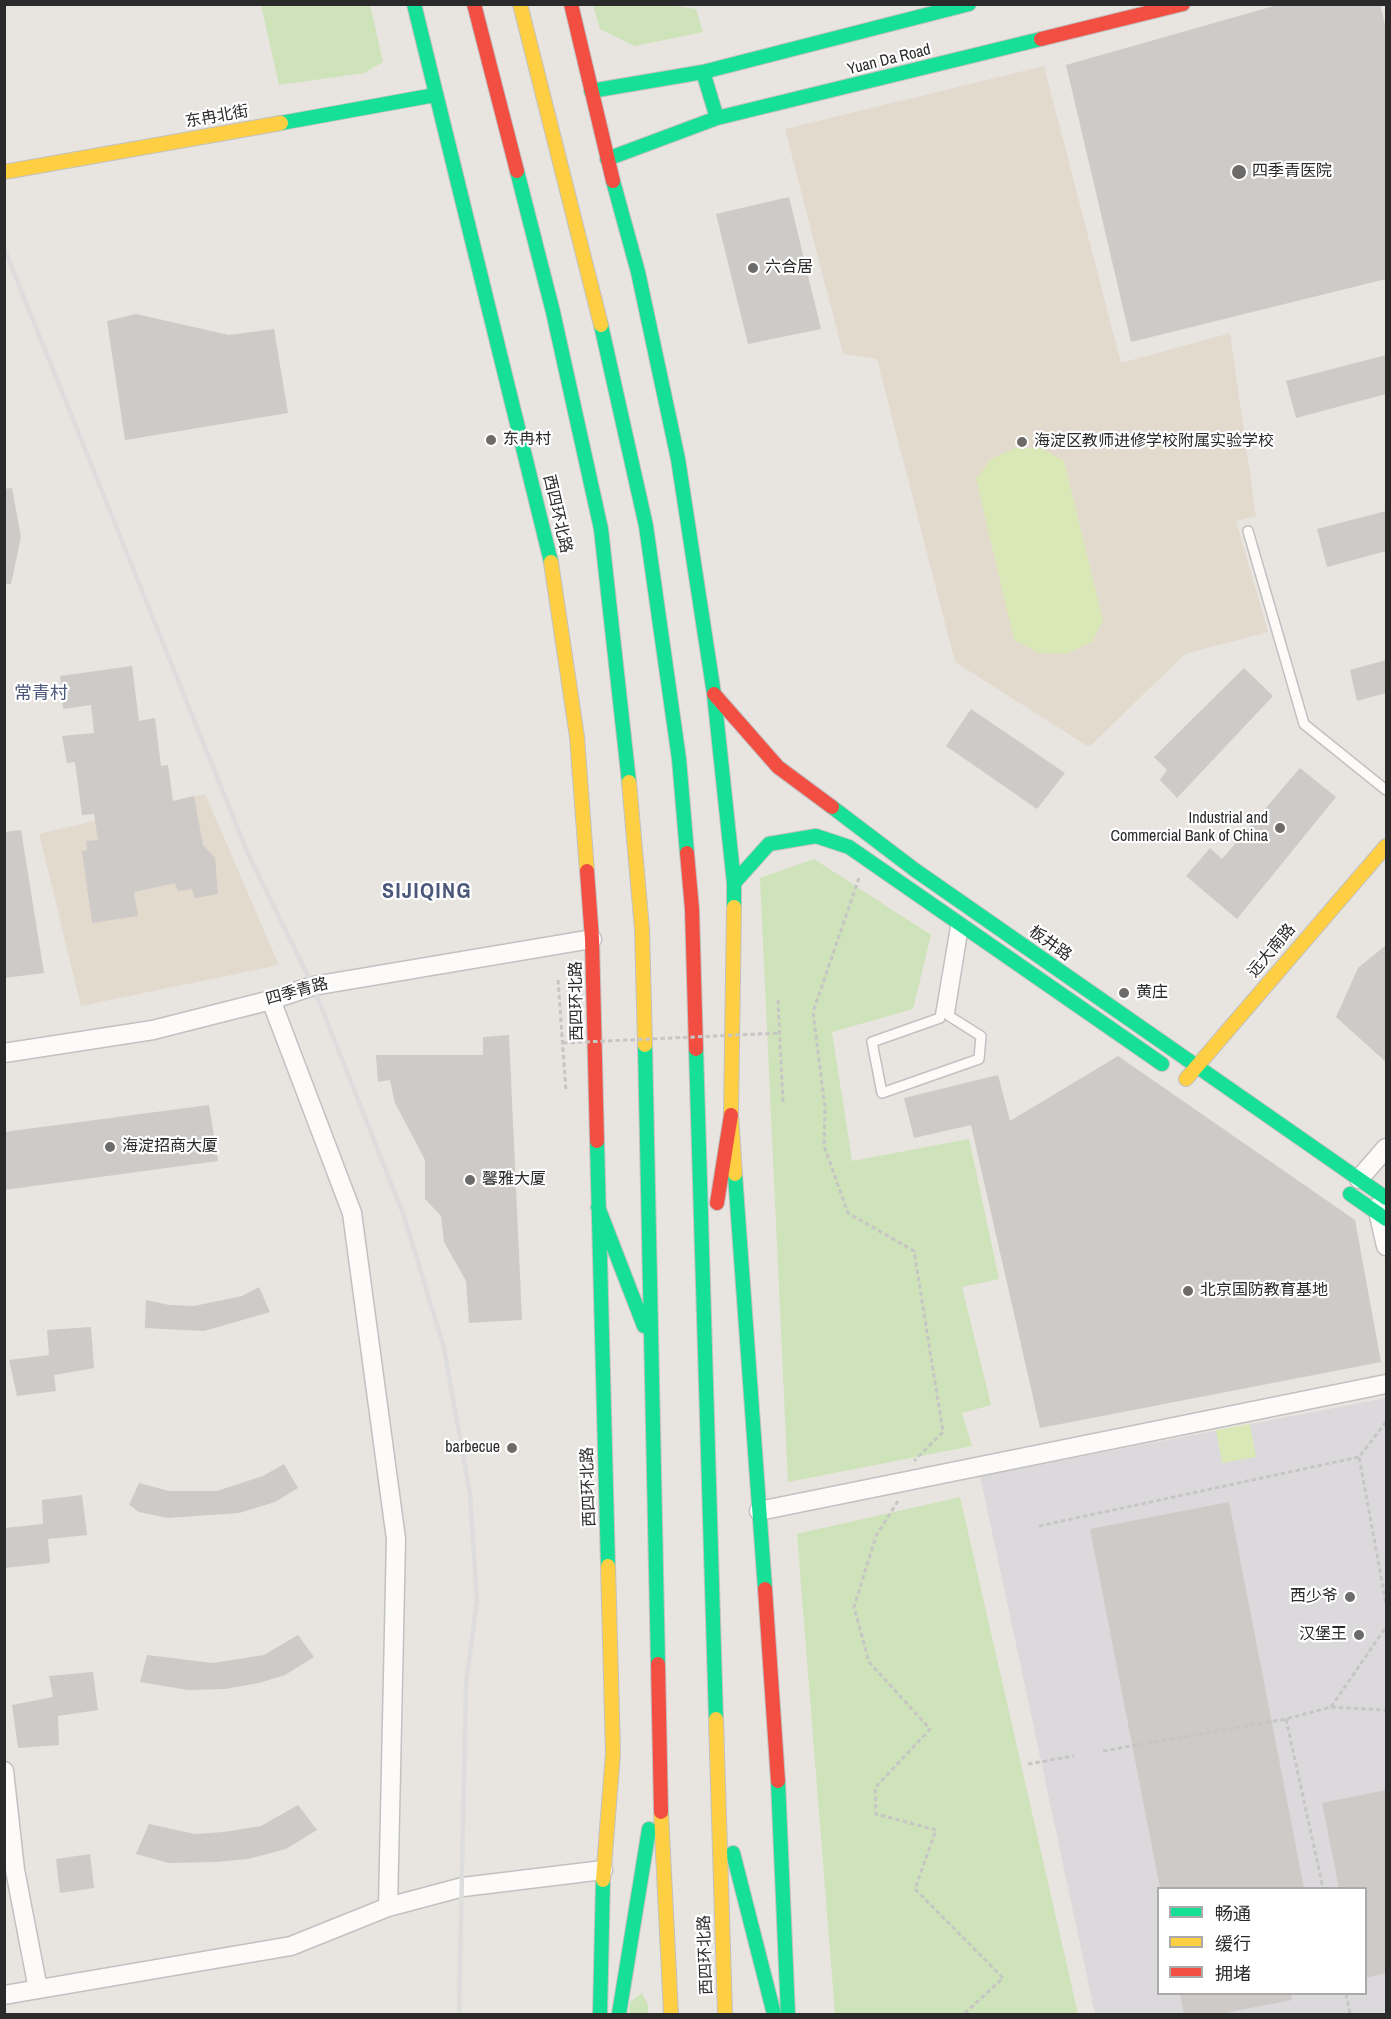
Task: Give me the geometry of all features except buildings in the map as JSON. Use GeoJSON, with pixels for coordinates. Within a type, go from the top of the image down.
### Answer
{"type":"FeatureCollection","features":[{"type":"Feature","properties":{"kind":"main road","name":"西四环北路"},"geometry":{"type":"LineString","coordinates":[[414,4],[549,547],[577,737],[592,939],[613,1753],[603,1870],[600,2014]]}},
{"type":"Feature","properties":{"kind":"main road"},"geometry":{"type":"LineString","coordinates":[[474,4],[554,312],[601,529],[625,734],[642,929],[653,1348],[659,1765],[671,2014]]}},
{"type":"Feature","properties":{"kind":"main road","name":"西四环北路"},"geometry":{"type":"LineString","coordinates":[[520,4],[595,298],[646,526],[679,759],[692,909],[725,2014]]}},
{"type":"Feature","properties":{"kind":"main road"},"geometry":{"type":"LineString","coordinates":[[572,4],[607,159],[638,272],[678,459],[714,694],[734,883],[731,1115],[782,1832],[788,2014]]}},
{"type":"Feature","properties":{"kind":"main road","name":"Yuan Da Road"},"geometry":{"type":"LineString","coordinates":[[591,92],[703,72],[969,4]]}},
{"type":"Feature","properties":{"kind":"main road","name":"Yuan Da Road"},"geometry":{"type":"LineString","coordinates":[[607,159],[717,118],[1183,4]]}},
{"type":"Feature","properties":{"kind":"main road"},"geometry":{"type":"LineString","coordinates":[[703,72],[717,118]]}},
{"type":"Feature","properties":{"kind":"main road","name":"东冉北街"},"geometry":{"type":"LineString","coordinates":[[4,172],[435,95]]}},
{"type":"Feature","properties":{"kind":"main road","name":"板井路"},"geometry":{"type":"LineString","coordinates":[[714,694],[778,767],[915,870],[1359,1179],[1382,1205]]}},
{"type":"Feature","properties":{"kind":"main road"},"geometry":{"type":"LineString","coordinates":[[734,883],[769,844],[816,836],[849,848],[960,924]]}},
{"type":"Feature","properties":{"kind":"main road","name":"远大南路"},"geometry":{"type":"LineString","coordinates":[[960,924],[1190,1083],[1196,1066],[1386,846]]}},
{"type":"Feature","properties":{"kind":"main road"},"geometry":{"type":"LineString","coordinates":[[705,1285],[731,1115]]}},
{"type":"Feature","properties":{"kind":"main road"},"geometry":{"type":"LineString","coordinates":[[1340,1187],[1382,1205]]}},
{"type":"Feature","properties":{"kind":"main road"},"geometry":{"type":"LineString","coordinates":[[598,1208],[653,1348]]}},
{"type":"Feature","properties":{"kind":"main road"},"geometry":{"type":"LineString","coordinates":[[619,2014],[659,1765]]}},
{"type":"Feature","properties":{"kind":"main road"},"geometry":{"type":"LineString","coordinates":[[717,1789],[774,2014]]}},
{"type":"Feature","properties":{"kind":"street","name":"四季青路"},"geometry":{"type":"LineString","coordinates":[[4,1053],[153,1030],[271,1000],[314,986],[592,939]]}},
{"type":"Feature","properties":{"kind":"street"},"geometry":{"type":"LineString","coordinates":[[271,1000],[352,1213],[396,1539],[388,1907]]}},
{"type":"Feature","properties":{"kind":"street"},"geometry":{"type":"LineString","coordinates":[[1359,1179],[1386,1148]]}},
{"type":"Feature","properties":{"kind":"street"},"geometry":{"type":"LineString","coordinates":[[1382,1205],[1386,1246]]}},
{"type":"Feature","properties":{"kind":"street"},"geometry":{"type":"LineString","coordinates":[[759,1511],[1386,1384]]}},
{"type":"Feature","properties":{"kind":"street"},"geometry":{"type":"LineString","coordinates":[[4,1771],[15,1870],[38,1989]]}},
{"type":"Feature","properties":{"kind":"street"},"geometry":{"type":"LineString","coordinates":[[4,1995],[291,1946],[388,1907],[463,1887],[603,1870]]}},
{"type":"Feature","properties":{"kind":"lane"},"geometry":{"type":"LineString","coordinates":[[1248,531],[1304,724],[1386,790]]}},
{"type":"Feature","properties":{"kind":"lane"},"geometry":{"type":"LineString","coordinates":[[960,924],[949,1016],[981,1036],[979,1059],[882,1093],[872,1042],[940,1018],[960,924]]}},
{"type":"Feature","properties":{"kind":"path"},"geometry":{"type":"LineString","coordinates":[[860,876],[813,1012],[825,1108],[824,1146],[848,1213],[914,1251],[943,1432],[911,1464],[912,1480],[876,1536],[854,1607],[869,1662],[930,1729],[875,1788],[876,1814],[936,1830],[915,1888],[1003,1978],[964,2014]]}},
{"type":"Feature","properties":{"kind":"path"},"geometry":{"type":"LineString","coordinates":[[558,980],[566,1091]]}},
{"type":"Feature","properties":{"kind":"path"},"geometry":{"type":"LineString","coordinates":[[778,1000],[783,1103]]}},
{"type":"Feature","properties":{"kind":"path"},"geometry":{"type":"LineString","coordinates":[[562,1042],[780,1033]]}},
{"type":"Feature","properties":{"kind":"path"},"geometry":{"type":"LineString","coordinates":[[1039,1526],[1359,1457],[1386,1422]]}},
{"type":"Feature","properties":{"kind":"path"},"geometry":{"type":"LineString","coordinates":[[1359,1457],[1386,1603]]}},
{"type":"Feature","properties":{"kind":"path"},"geometry":{"type":"LineString","coordinates":[[1331,1707],[1386,1627]]}},
{"type":"Feature","properties":{"kind":"path"},"geometry":{"type":"LineString","coordinates":[[1103,1751],[1286,1719],[1331,1707],[1386,1710]]}},
{"type":"Feature","properties":{"kind":"path"},"geometry":{"type":"LineString","coordinates":[[1286,1719],[1323,1887]]}},
{"type":"Feature","properties":{"kind":"path"},"geometry":{"type":"LineString","coordinates":[[1028,1764],[1074,1756]]}},
{"type":"Feature","properties":{"kind":"path"},"geometry":{"type":"LineString","coordinates":[[1346,1995],[1350,2014]]}},
{"type":"Feature","properties":{"kind":"shaded area","name":"海淀区教师进修学校附属实验学校"},"geometry":{"type":"Polygon","coordinates":[[[1044,66],[1121,363],[1230,333],[1256,516],[1236,521],[1268,632],[1185,654],[1089,747],[955,662],[877,359],[843,354],[785,129],[1044,66]]]}},
{"type":"Feature","properties":{"kind":"shaded area"},"geometry":{"type":"Polygon","coordinates":[[[205,794],[279,965],[81,1006],[39,834],[205,794]]]}},
{"type":"Feature","properties":{"kind":"shaded area"},"geometry":{"type":"Polygon","coordinates":[[[1386,1398],[1386,2014],[1095,2014],[980,1476],[1386,1398]]]}},
{"type":"Feature","properties":{"kind":"green space"},"geometry":{"type":"Polygon","coordinates":[[[662,4],[696,9],[703,32],[635,46],[600,29],[593,5],[662,4]]]}},
{"type":"Feature","properties":{"kind":"green space"},"geometry":{"type":"Polygon","coordinates":[[[261,5],[370,5],[383,62],[364,73],[279,85],[261,5]]]}},
{"type":"Feature","properties":{"kind":"green space"},"geometry":{"type":"Polygon","coordinates":[[[1015,448],[1041,448],[1064,461],[1103,620],[1092,642],[1066,654],[1039,653],[1014,640],[976,479],[991,459],[1015,448]]]}},
{"type":"Feature","properties":{"kind":"green space"},"geometry":{"type":"Polygon","coordinates":[[[814,859],[931,935],[913,1009],[832,1032],[852,1161],[969,1139],[999,1279],[962,1287],[991,1405],[962,1413],[972,1446],[788,1482],[760,878],[814,859]]]}},
{"type":"Feature","properties":{"kind":"green space"},"geometry":{"type":"Polygon","coordinates":[[[1250,1424],[1256,1457],[1222,1463],[1216,1430],[1250,1424]]]}},
{"type":"Feature","properties":{"kind":"green space"},"geometry":{"type":"Polygon","coordinates":[[[960,1497],[1078,2014],[835,2014],[797,1534],[960,1497]]]}},
{"type":"Feature","properties":{"kind":"green space"},"geometry":{"type":"Polygon","coordinates":[[[642,1993],[648,2005],[648,2014],[629,2014],[630,2002],[642,1993]]]}},
{"type":"Feature","properties":{"kind":"railway"},"geometry":{"type":"LineString","coordinates":[[4,248],[248,854],[313,986],[404,1216],[444,1348],[470,1494],[477,1601],[466,1684],[459,2014]]}},
{"type":"Feature","properties":{"kind":"traffic: fast"},"geometry":{"type":"LineString","coordinates":[[414,4],[551,562]]}},
{"type":"Feature","properties":{"kind":"traffic: fast"},"geometry":{"type":"LineString","coordinates":[[591,91],[703,72],[969,4]]}},
{"type":"Feature","properties":{"kind":"traffic: fast"},"geometry":{"type":"LineString","coordinates":[[607,159],[717,118],[1041,39]]}},
{"type":"Feature","properties":{"kind":"traffic: fast"},"geometry":{"type":"LineString","coordinates":[[703,72],[717,118]]}},
{"type":"Feature","properties":{"kind":"traffic: fast"},"geometry":{"type":"LineString","coordinates":[[281,123],[435,95]]}},
{"type":"Feature","properties":{"kind":"traffic: fast"},"geometry":{"type":"LineString","coordinates":[[517,171],[553,312],[601,529],[629,782]]}},
{"type":"Feature","properties":{"kind":"traffic: fast"},"geometry":{"type":"LineString","coordinates":[[613,181],[638,272],[678,459],[714,694],[734,883],[734,907]]}},
{"type":"Feature","properties":{"kind":"traffic: fast"},"geometry":{"type":"LineString","coordinates":[[601,325],[646,526],[679,759],[687,853]]}},
{"type":"Feature","properties":{"kind":"traffic: fast"},"geometry":{"type":"LineString","coordinates":[[832,807],[915,870],[1386,1198]]}},
{"type":"Feature","properties":{"kind":"traffic: fast"},"geometry":{"type":"LineString","coordinates":[[734,883],[769,844],[816,836],[849,847],[1162,1064]]}},
{"type":"Feature","properties":{"kind":"traffic: fast"},"geometry":{"type":"LineString","coordinates":[[645,1045],[658,1664]]}},
{"type":"Feature","properties":{"kind":"traffic: fast"},"geometry":{"type":"LineString","coordinates":[[696,1049],[716,1719]]}},
{"type":"Feature","properties":{"kind":"traffic: fast"},"geometry":{"type":"LineString","coordinates":[[597,1141],[608,1566]]}},
{"type":"Feature","properties":{"kind":"traffic: fast"},"geometry":{"type":"LineString","coordinates":[[735,1174],[765,1589]]}},
{"type":"Feature","properties":{"kind":"traffic: fast"},"geometry":{"type":"LineString","coordinates":[[1350,1194],[1386,1219]]}},
{"type":"Feature","properties":{"kind":"traffic: fast"},"geometry":{"type":"LineString","coordinates":[[598,1207],[644,1326]]}},
{"type":"Feature","properties":{"kind":"traffic: fast"},"geometry":{"type":"LineString","coordinates":[[778,1781],[788,2014]]}},
{"type":"Feature","properties":{"kind":"traffic: fast"},"geometry":{"type":"LineString","coordinates":[[619,2014],[649,1829]]}},
{"type":"Feature","properties":{"kind":"traffic: fast"},"geometry":{"type":"LineString","coordinates":[[733,1853],[774,2014]]}},
{"type":"Feature","properties":{"kind":"traffic: fast"},"geometry":{"type":"LineString","coordinates":[[600,2014],[603,1880]]}},
{"type":"Feature","properties":{"kind":"traffic: slow"},"geometry":{"type":"LineString","coordinates":[[520,4],[601,325]]}},
{"type":"Feature","properties":{"kind":"traffic: slow"},"geometry":{"type":"LineString","coordinates":[[4,172],[281,123]]}},
{"type":"Feature","properties":{"kind":"traffic: slow"},"geometry":{"type":"LineString","coordinates":[[551,562],[577,737],[587,871]]}},
{"type":"Feature","properties":{"kind":"traffic: slow"},"geometry":{"type":"LineString","coordinates":[[629,782],[642,929],[645,1045]]}},
{"type":"Feature","properties":{"kind":"traffic: slow"},"geometry":{"type":"LineString","coordinates":[[1186,1079],[1386,846]]}},
{"type":"Feature","properties":{"kind":"traffic: slow"},"geometry":{"type":"LineString","coordinates":[[734,907],[731,1115],[735,1174]]}},
{"type":"Feature","properties":{"kind":"traffic: slow"},"geometry":{"type":"LineString","coordinates":[[603,1880],[613,1753],[608,1566]]}},
{"type":"Feature","properties":{"kind":"traffic: slow"},"geometry":{"type":"LineString","coordinates":[[716,1719],[725,2014]]}},
{"type":"Feature","properties":{"kind":"traffic: slow"},"geometry":{"type":"LineString","coordinates":[[661,1812],[671,2014]]}},
{"type":"Feature","properties":{"kind":"traffic: jam"},"geometry":{"type":"LineString","coordinates":[[474,4],[517,171]]}},
{"type":"Feature","properties":{"kind":"traffic: jam"},"geometry":{"type":"LineString","coordinates":[[571,4],[613,181]]}},
{"type":"Feature","properties":{"kind":"traffic: jam"},"geometry":{"type":"LineString","coordinates":[[1041,39],[1183,4]]}},
{"type":"Feature","properties":{"kind":"traffic: jam"},"geometry":{"type":"LineString","coordinates":[[714,694],[778,767],[832,807]]}},
{"type":"Feature","properties":{"kind":"traffic: jam"},"geometry":{"type":"LineString","coordinates":[[687,853],[692,909],[696,1049]]}},
{"type":"Feature","properties":{"kind":"traffic: jam"},"geometry":{"type":"LineString","coordinates":[[587,871],[592,939],[597,1141]]}},
{"type":"Feature","properties":{"kind":"traffic: jam"},"geometry":{"type":"LineString","coordinates":[[717,1203],[731,1115]]}},
{"type":"Feature","properties":{"kind":"traffic: jam"},"geometry":{"type":"LineString","coordinates":[[765,1589],[778,1781]]}},
{"type":"Feature","properties":{"kind":"traffic: jam"},"geometry":{"type":"LineString","coordinates":[[658,1664],[661,1812]]}},
{"type":"Feature","properties":{"kind":"place","name":"四季青医院"},"geometry":{"type":"Point","coordinates":[1239,172]}},
{"type":"Feature","properties":{"kind":"place","name":"六合居"},"geometry":{"type":"Point","coordinates":[753,268]}},
{"type":"Feature","properties":{"kind":"place","name":"东冉村"},"geometry":{"type":"Point","coordinates":[491,440]}},
{"type":"Feature","properties":{"kind":"place","name":"海淀区教师进修学校附属实验学校"},"geometry":{"type":"Point","coordinates":[1022,442]}},
{"type":"Feature","properties":{"kind":"place","name":"Industrial and Commercial Bank of China"},"geometry":{"type":"Point","coordinates":[1280,828]}},
{"type":"Feature","properties":{"kind":"place","name":"黄庄"},"geometry":{"type":"Point","coordinates":[1124,993]}},
{"type":"Feature","properties":{"kind":"place","name":"海淀招商大厦"},"geometry":{"type":"Point","coordinates":[110,1147]}},
{"type":"Feature","properties":{"kind":"place","name":"馨雅大厦"},"geometry":{"type":"Point","coordinates":[470,1180]}},
{"type":"Feature","properties":{"kind":"place","name":"北京国防教育基地"},"geometry":{"type":"Point","coordinates":[1188,1291]}},
{"type":"Feature","properties":{"kind":"place","name":"barbecue"},"geometry":{"type":"Point","coordinates":[512,1448]}},
{"type":"Feature","properties":{"kind":"place","name":"西少爷"},"geometry":{"type":"Point","coordinates":[1350,1597]}},
{"type":"Feature","properties":{"kind":"place","name":"汉堡王"},"geometry":{"type":"Point","coordinates":[1359,1635]}},
{"type":"Feature","properties":{"kind":"district","name":"常青村"},"geometry":{"type":"Point","coordinates":[41,694]}},
{"type":"Feature","properties":{"kind":"district","name":"SIJIQING"},"geometry":{"type":"Point","coordinates":[427,892]}}]}
